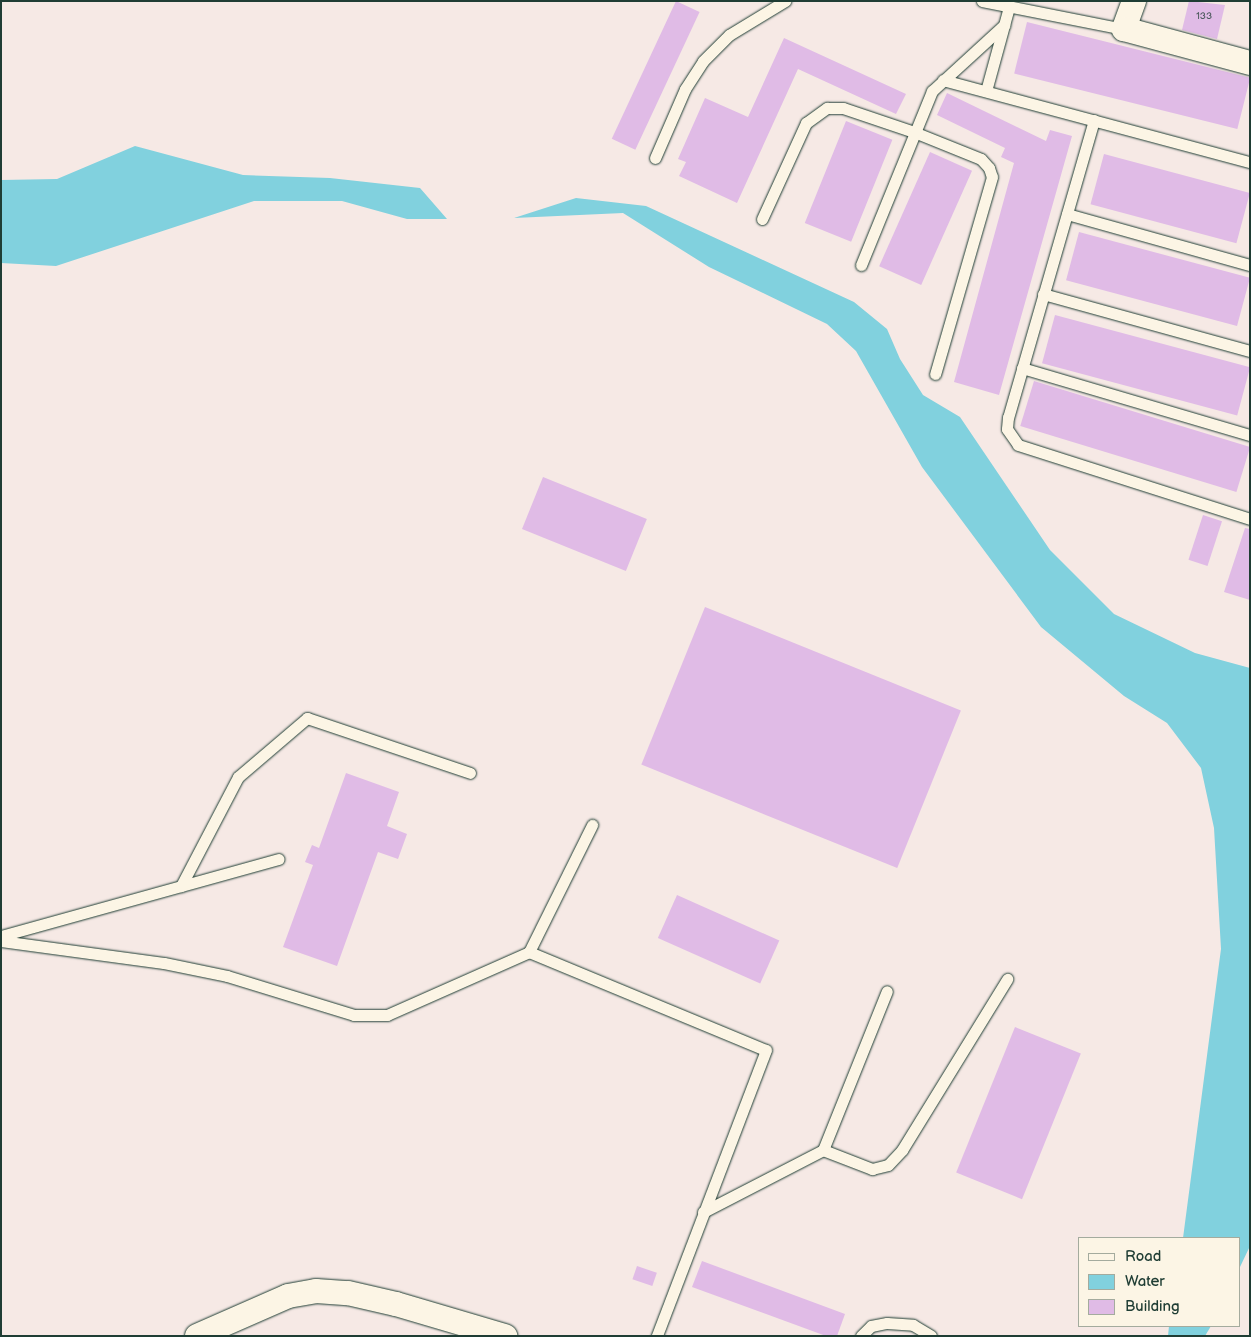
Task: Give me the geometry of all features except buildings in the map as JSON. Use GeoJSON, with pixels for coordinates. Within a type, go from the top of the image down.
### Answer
{"type":"FeatureCollection","features":[{"type":"Feature","properties":{"kind":"street"},"geometry":{"type":"LineString","coordinates":[[1134,1],[1124,29],[1250,63]]}},
{"type":"Feature","properties":{"kind":"street"},"geometry":{"type":"LineString","coordinates":[[197,1336],[288,1296],[316,1291],[348,1293],[387,1302],[505,1336]]}},
{"type":"Feature","properties":{"kind":"lane"},"geometry":{"type":"LineString","coordinates":[[655,158],[685,89],[703,61],[729,35],[785,1]]}},
{"type":"Feature","properties":{"kind":"lane"},"geometry":{"type":"LineString","coordinates":[[982,1],[1124,29]]}},
{"type":"Feature","properties":{"kind":"lane"},"geometry":{"type":"LineString","coordinates":[[986,91],[1009,7]]}},
{"type":"Feature","properties":{"kind":"lane"},"geometry":{"type":"LineString","coordinates":[[861,265],[932,91],[1004,25]]}},
{"type":"Feature","properties":{"kind":"lane"},"geometry":{"type":"LineString","coordinates":[[943,80],[1250,162]]}},
{"type":"Feature","properties":{"kind":"lane"},"geometry":{"type":"LineString","coordinates":[[762,219],[806,123],[816,113],[827,108],[843,108],[914,132],[981,159],[989,168],[992,177],[935,374]]}},
{"type":"Feature","properties":{"kind":"lane"},"geometry":{"type":"LineString","coordinates":[[1094,120],[1008,417],[1007,429],[1018,445],[1250,519]]}},
{"type":"Feature","properties":{"kind":"lane"},"geometry":{"type":"LineString","coordinates":[[1067,214],[1250,265]]}},
{"type":"Feature","properties":{"kind":"lane"},"geometry":{"type":"LineString","coordinates":[[1043,294],[1250,351]]}},
{"type":"Feature","properties":{"kind":"lane"},"geometry":{"type":"LineString","coordinates":[[1022,368],[1250,435]]}},
{"type":"Feature","properties":{"kind":"lane"},"geometry":{"type":"LineString","coordinates":[[181,886],[238,778],[307,718],[470,774]]}},
{"type":"Feature","properties":{"kind":"lane"},"geometry":{"type":"LineString","coordinates":[[1,941],[164,963],[227,976],[371,1017],[388,1015],[529,952],[592,825]]}},
{"type":"Feature","properties":{"kind":"lane"},"geometry":{"type":"LineString","coordinates":[[1,936],[278,858]]}},
{"type":"Feature","properties":{"kind":"lane"},"geometry":{"type":"LineString","coordinates":[[529,952],[766,1050],[657,1336]]}},
{"type":"Feature","properties":{"kind":"lane"},"geometry":{"type":"LineString","coordinates":[[823,1150],[872,1169],[888,1165],[902,1150],[1006,979]]}},
{"type":"Feature","properties":{"kind":"lane"},"geometry":{"type":"LineString","coordinates":[[703,1212],[823,1150],[887,991]]}},
{"type":"Feature","properties":{"kind":"lane"},"geometry":{"type":"LineString","coordinates":[[861,1336],[871,1326],[887,1323],[913,1325],[931,1336]]}},
{"type":"Feature","properties":{"kind":"water"},"geometry":{"type":"Polygon","coordinates":[[[135,146],[243,175],[330,178],[420,188],[447,219],[407,219],[342,201],[254,201],[56,266],[1,263],[1,180],[57,179],[135,146]]]}},
{"type":"Feature","properties":{"kind":"water"},"geometry":{"type":"Polygon","coordinates":[[[576,198],[646,206],[854,302],[887,329],[900,359],[923,395],[960,417],[1050,550],[1114,614],[1195,653],[1250,668],[1250,1246],[1241,1265],[1241,1237],[1183,1237],[1221,949],[1214,828],[1201,768],[1167,723],[1124,696],[1041,627],[922,467],[856,351],[827,324],[709,267],[623,213],[514,218],[576,198]]]}},
{"type":"Feature","properties":{"kind":"water"},"geometry":{"type":"Polygon","coordinates":[[[1169,1327],[1210,1327],[1205,1336],[1168,1336],[1169,1327]]]}}]}
